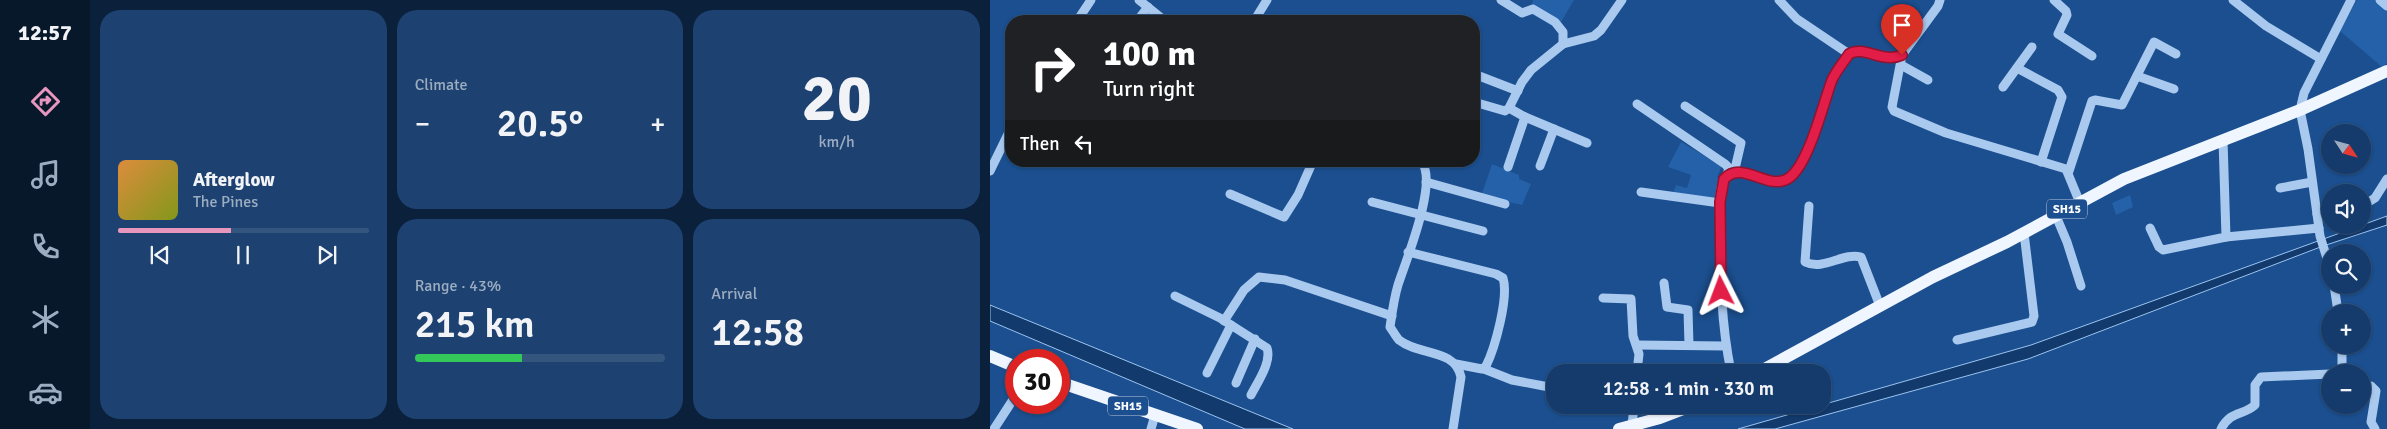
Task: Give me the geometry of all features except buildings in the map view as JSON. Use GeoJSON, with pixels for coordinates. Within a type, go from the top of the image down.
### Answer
{"type":"FeatureCollection","features":[{"type":"Feature","properties":{"kind":"main road","name":"SH15"},"geometry":{"type":"LineString","coordinates":[[1775,364],[1880,306],[2024,233],[2124,179],[2300,110],[2387,71]]}},
{"type":"Feature","properties":{"kind":"main road"},"geometry":{"type":"LineString","coordinates":[[990,356],[1005,362]]}},
{"type":"Feature","properties":{"kind":"main road","name":"SH15"},"geometry":{"type":"LineString","coordinates":[[1070,386],[1197,429]]}},
{"type":"Feature","properties":{"kind":"main road"},"geometry":{"type":"LineString","coordinates":[[1618,429],[1667,414]]}},
{"type":"Feature","properties":{"kind":"street"},"geometry":{"type":"LineString","coordinates":[[1081,15],[1091,0]]}},
{"type":"Feature","properties":{"kind":"street"},"geometry":{"type":"LineString","coordinates":[[1258,15],[1267,0]]}},
{"type":"Feature","properties":{"kind":"street"},"geometry":{"type":"LineString","coordinates":[[1501,0],[1522,13],[1533,9],[1554,22],[1563,32],[1563,44]]}},
{"type":"Feature","properties":{"kind":"street"},"geometry":{"type":"LineString","coordinates":[[1509,108],[1531,70],[1563,44],[1594,36],[1601,30],[1622,0]]}},
{"type":"Feature","properties":{"kind":"street"},"geometry":{"type":"LineString","coordinates":[[1779,0],[1803,24],[1849,54],[1859,52],[1886,59],[1901,60],[1928,80]]}},
{"type":"Feature","properties":{"kind":"street"},"geometry":{"type":"LineString","coordinates":[[1940,0],[1938,6],[1901,60],[1892,107],[1894,111],[1946,133],[2069,171]]}},
{"type":"Feature","properties":{"kind":"street"},"geometry":{"type":"LineString","coordinates":[[2054,0],[2068,15],[2058,34],[2092,56]]}},
{"type":"Feature","properties":{"kind":"street"},"geometry":{"type":"LineString","coordinates":[[2232,0],[2266,26],[2321,59]]}},
{"type":"Feature","properties":{"kind":"street"},"geometry":{"type":"LineString","coordinates":[[2322,244],[2300,110],[2304,93],[2351,0]]}},
{"type":"Feature","properties":{"kind":"street"},"geometry":{"type":"LineString","coordinates":[[2380,0],[2387,6]]}},
{"type":"Feature","properties":{"kind":"street"},"geometry":{"type":"LineString","coordinates":[[1139,15],[1144,3],[1159,15]]}},
{"type":"Feature","properties":{"kind":"street"},"geometry":{"type":"LineString","coordinates":[[2080,203],[2069,171],[2090,103],[2095,100],[2122,105],[2154,42],[2176,54]]}},
{"type":"Feature","properties":{"kind":"street"},"geometry":{"type":"LineString","coordinates":[[2003,87],[2032,47]]}},
{"type":"Feature","properties":{"kind":"street"},"geometry":{"type":"LineString","coordinates":[[1731,174],[1751,173],[1769,181],[1781,181],[1794,172],[1808,149],[1833,78],[1849,54]]}},
{"type":"Feature","properties":{"kind":"street"},"geometry":{"type":"LineString","coordinates":[[2017,68],[2058,90],[2062,97],[2041,162]]}},
{"type":"Feature","properties":{"kind":"street"},"geometry":{"type":"LineString","coordinates":[[1480,76],[1518,91]]}},
{"type":"Feature","properties":{"kind":"street"},"geometry":{"type":"LineString","coordinates":[[2137,76],[2174,89]]}},
{"type":"Feature","properties":{"kind":"street"},"geometry":{"type":"LineString","coordinates":[[1480,102],[1501,110],[1509,108],[1525,117],[1587,143]]}},
{"type":"Feature","properties":{"kind":"street"},"geometry":{"type":"LineString","coordinates":[[1637,104],[1725,164],[1731,174]]}},
{"type":"Feature","properties":{"kind":"street"},"geometry":{"type":"LineString","coordinates":[[1685,106],[1741,143],[1731,174],[1722,183],[1720,202],[1720,274],[1725,346],[1729,364]]}},
{"type":"Feature","properties":{"kind":"street"},"geometry":{"type":"LineString","coordinates":[[1508,167],[1525,117]]}},
{"type":"Feature","properties":{"kind":"street"},"geometry":{"type":"LineString","coordinates":[[1540,166],[1554,129]]}},
{"type":"Feature","properties":{"kind":"street"},"geometry":{"type":"LineString","coordinates":[[990,171],[1005,140]]}},
{"type":"Feature","properties":{"kind":"street"},"geometry":{"type":"LineString","coordinates":[[2223,140],[2226,237]]}},
{"type":"Feature","properties":{"kind":"street"},"geometry":{"type":"LineString","coordinates":[[1230,194],[1284,217],[1298,195],[1310,167]]}},
{"type":"Feature","properties":{"kind":"street"},"geometry":{"type":"LineString","coordinates":[[1426,167],[1426,182],[1421,216],[1408,252],[1390,327],[1399,339],[1411,346],[1443,356],[1456,364],[1484,369],[1512,380],[1546,387]]}},
{"type":"Feature","properties":{"kind":"street"},"geometry":{"type":"LineString","coordinates":[[2371,200],[2375,198],[2387,178]]}},
{"type":"Feature","properties":{"kind":"street"},"geometry":{"type":"LineString","coordinates":[[1426,182],[1505,204]]}},
{"type":"Feature","properties":{"kind":"street"},"geometry":{"type":"LineString","coordinates":[[2280,188],[2312,182]]}},
{"type":"Feature","properties":{"kind":"street"},"geometry":{"type":"LineString","coordinates":[[1641,192],[1720,202]]}},
{"type":"Feature","properties":{"kind":"street"},"geometry":{"type":"LineString","coordinates":[[1372,202],[1483,231]]}},
{"type":"Feature","properties":{"kind":"street"},"geometry":{"type":"LineString","coordinates":[[1809,206],[1805,262],[1825,264],[1851,257],[1861,257],[1880,306]]}},
{"type":"Feature","properties":{"kind":"street"},"geometry":{"type":"LineString","coordinates":[[2317,214],[2321,213]]}},
{"type":"Feature","properties":{"kind":"street"},"geometry":{"type":"LineString","coordinates":[[2056,216],[2067,242],[2080,286]]}},
{"type":"Feature","properties":{"kind":"street"},"geometry":{"type":"LineString","coordinates":[[2150,228],[2159,247],[2163,250],[2226,237],[2319,232]]}},
{"type":"Feature","properties":{"kind":"street"},"geometry":{"type":"LineString","coordinates":[[1957,340],[2032,322],[2034,316],[2024,233]]}},
{"type":"Feature","properties":{"kind":"street"},"geometry":{"type":"LineString","coordinates":[[1408,252],[1496,274],[1503,278],[1506,292],[1502,313],[1488,363],[1484,369]]}},
{"type":"Feature","properties":{"kind":"street"},"geometry":{"type":"LineString","coordinates":[[1207,373],[1244,290],[1259,277],[1292,282],[1392,316]]}},
{"type":"Feature","properties":{"kind":"street"},"geometry":{"type":"LineString","coordinates":[[1664,283],[1666,307],[1688,310],[1689,345]]}},
{"type":"Feature","properties":{"kind":"street"},"geometry":{"type":"LineString","coordinates":[[1175,296],[1228,323],[1267,348],[1269,354],[1251,396]]}},
{"type":"Feature","properties":{"kind":"street"},"geometry":{"type":"LineString","coordinates":[[1604,298],[1630,299],[1633,336],[1639,354],[1638,364]]}},
{"type":"Feature","properties":{"kind":"street"},"geometry":{"type":"LineString","coordinates":[[1236,383],[1255,339]]}},
{"type":"Feature","properties":{"kind":"street"},"geometry":{"type":"LineString","coordinates":[[1637,345],[1725,346]]}},
{"type":"Feature","properties":{"kind":"street"},"geometry":{"type":"LineString","coordinates":[[1453,429],[1461,377],[1456,364]]}},
{"type":"Feature","properties":{"kind":"street"},"geometry":{"type":"LineString","coordinates":[[2221,429],[2234,414],[2253,407],[2256,400],[2255,385],[2260,377],[2321,374]]}},
{"type":"Feature","properties":{"kind":"street"},"geometry":{"type":"LineString","coordinates":[[2371,386],[2376,391],[2371,422],[2375,429]]}},
{"type":"Feature","properties":{"kind":"street"},"geometry":{"type":"LineString","coordinates":[[994,429],[1005,412]]}},
{"type":"Feature","properties":{"kind":"street"},"geometry":{"type":"LineString","coordinates":[[1632,426],[1633,414]]}},
{"type":"Feature","properties":{"kind":"street"},"geometry":{"type":"LineString","coordinates":[[1151,429],[1156,415]]}},
{"type":"Feature","properties":{"kind":"shaded area"},"geometry":{"type":"Polygon","coordinates":[[[1533,0],[1574,0],[1557,29],[1530,13],[1533,0]]]}},
{"type":"Feature","properties":{"kind":"shaded area"},"geometry":{"type":"Polygon","coordinates":[[[2357,0],[2375,0],[2387,10],[2387,63],[2382,67],[2340,31],[2357,0]]]}},
{"type":"Feature","properties":{"kind":"shaded area"},"geometry":{"type":"Polygon","coordinates":[[[1681,142],[1722,166],[1717,177],[1722,180],[1718,204],[1671,198],[1676,185],[1687,188],[1691,175],[1668,167],[1681,142]]]}},
{"type":"Feature","properties":{"kind":"shaded area"},"geometry":{"type":"Polygon","coordinates":[[[1492,164],[1519,175],[1519,179],[1531,184],[1522,205],[1481,196],[1492,164]]]}},
{"type":"Feature","properties":{"kind":"shaded area"},"geometry":{"type":"Polygon","coordinates":[[[2130,195],[2133,207],[2116,215],[2112,203],[2130,195]]]}},
{"type":"Feature","properties":{"kind":"shaded area"},"geometry":{"type":"Polygon","coordinates":[[[2387,216],[2387,225],[2371,230],[2371,222],[2387,216]]]}},
{"type":"Feature","properties":{"kind":"shaded area"},"geometry":{"type":"Polygon","coordinates":[[[2337,234],[2360,234],[2329,244],[2321,244],[2321,247],[2028,359],[1831,414],[1831,402],[2031,345],[2337,234]]]}},
{"type":"Feature","properties":{"kind":"shaded area"},"geometry":{"type":"Polygon","coordinates":[[[990,305],[1293,429],[1245,429],[1070,355],[1070,349],[1056,349],[990,321],[990,305]]]}},
{"type":"Feature","properties":{"kind":"shaded area"},"geometry":{"type":"Polygon","coordinates":[[[1790,414],[1829,414],[1775,429],[1738,429],[1790,414]]]}},
{"type":"Feature","properties":{"kind":"route"},"geometry":{"type":"LineString","coordinates":[[1721,291],[1720,202],[1724,179],[1731,174],[1742,172],[1751,173],[1769,181],[1781,181],[1788,178],[1794,172],[1808,149],[1833,78],[1849,54],[1859,52],[1886,59],[1894,59],[1902,55]]}}]}
